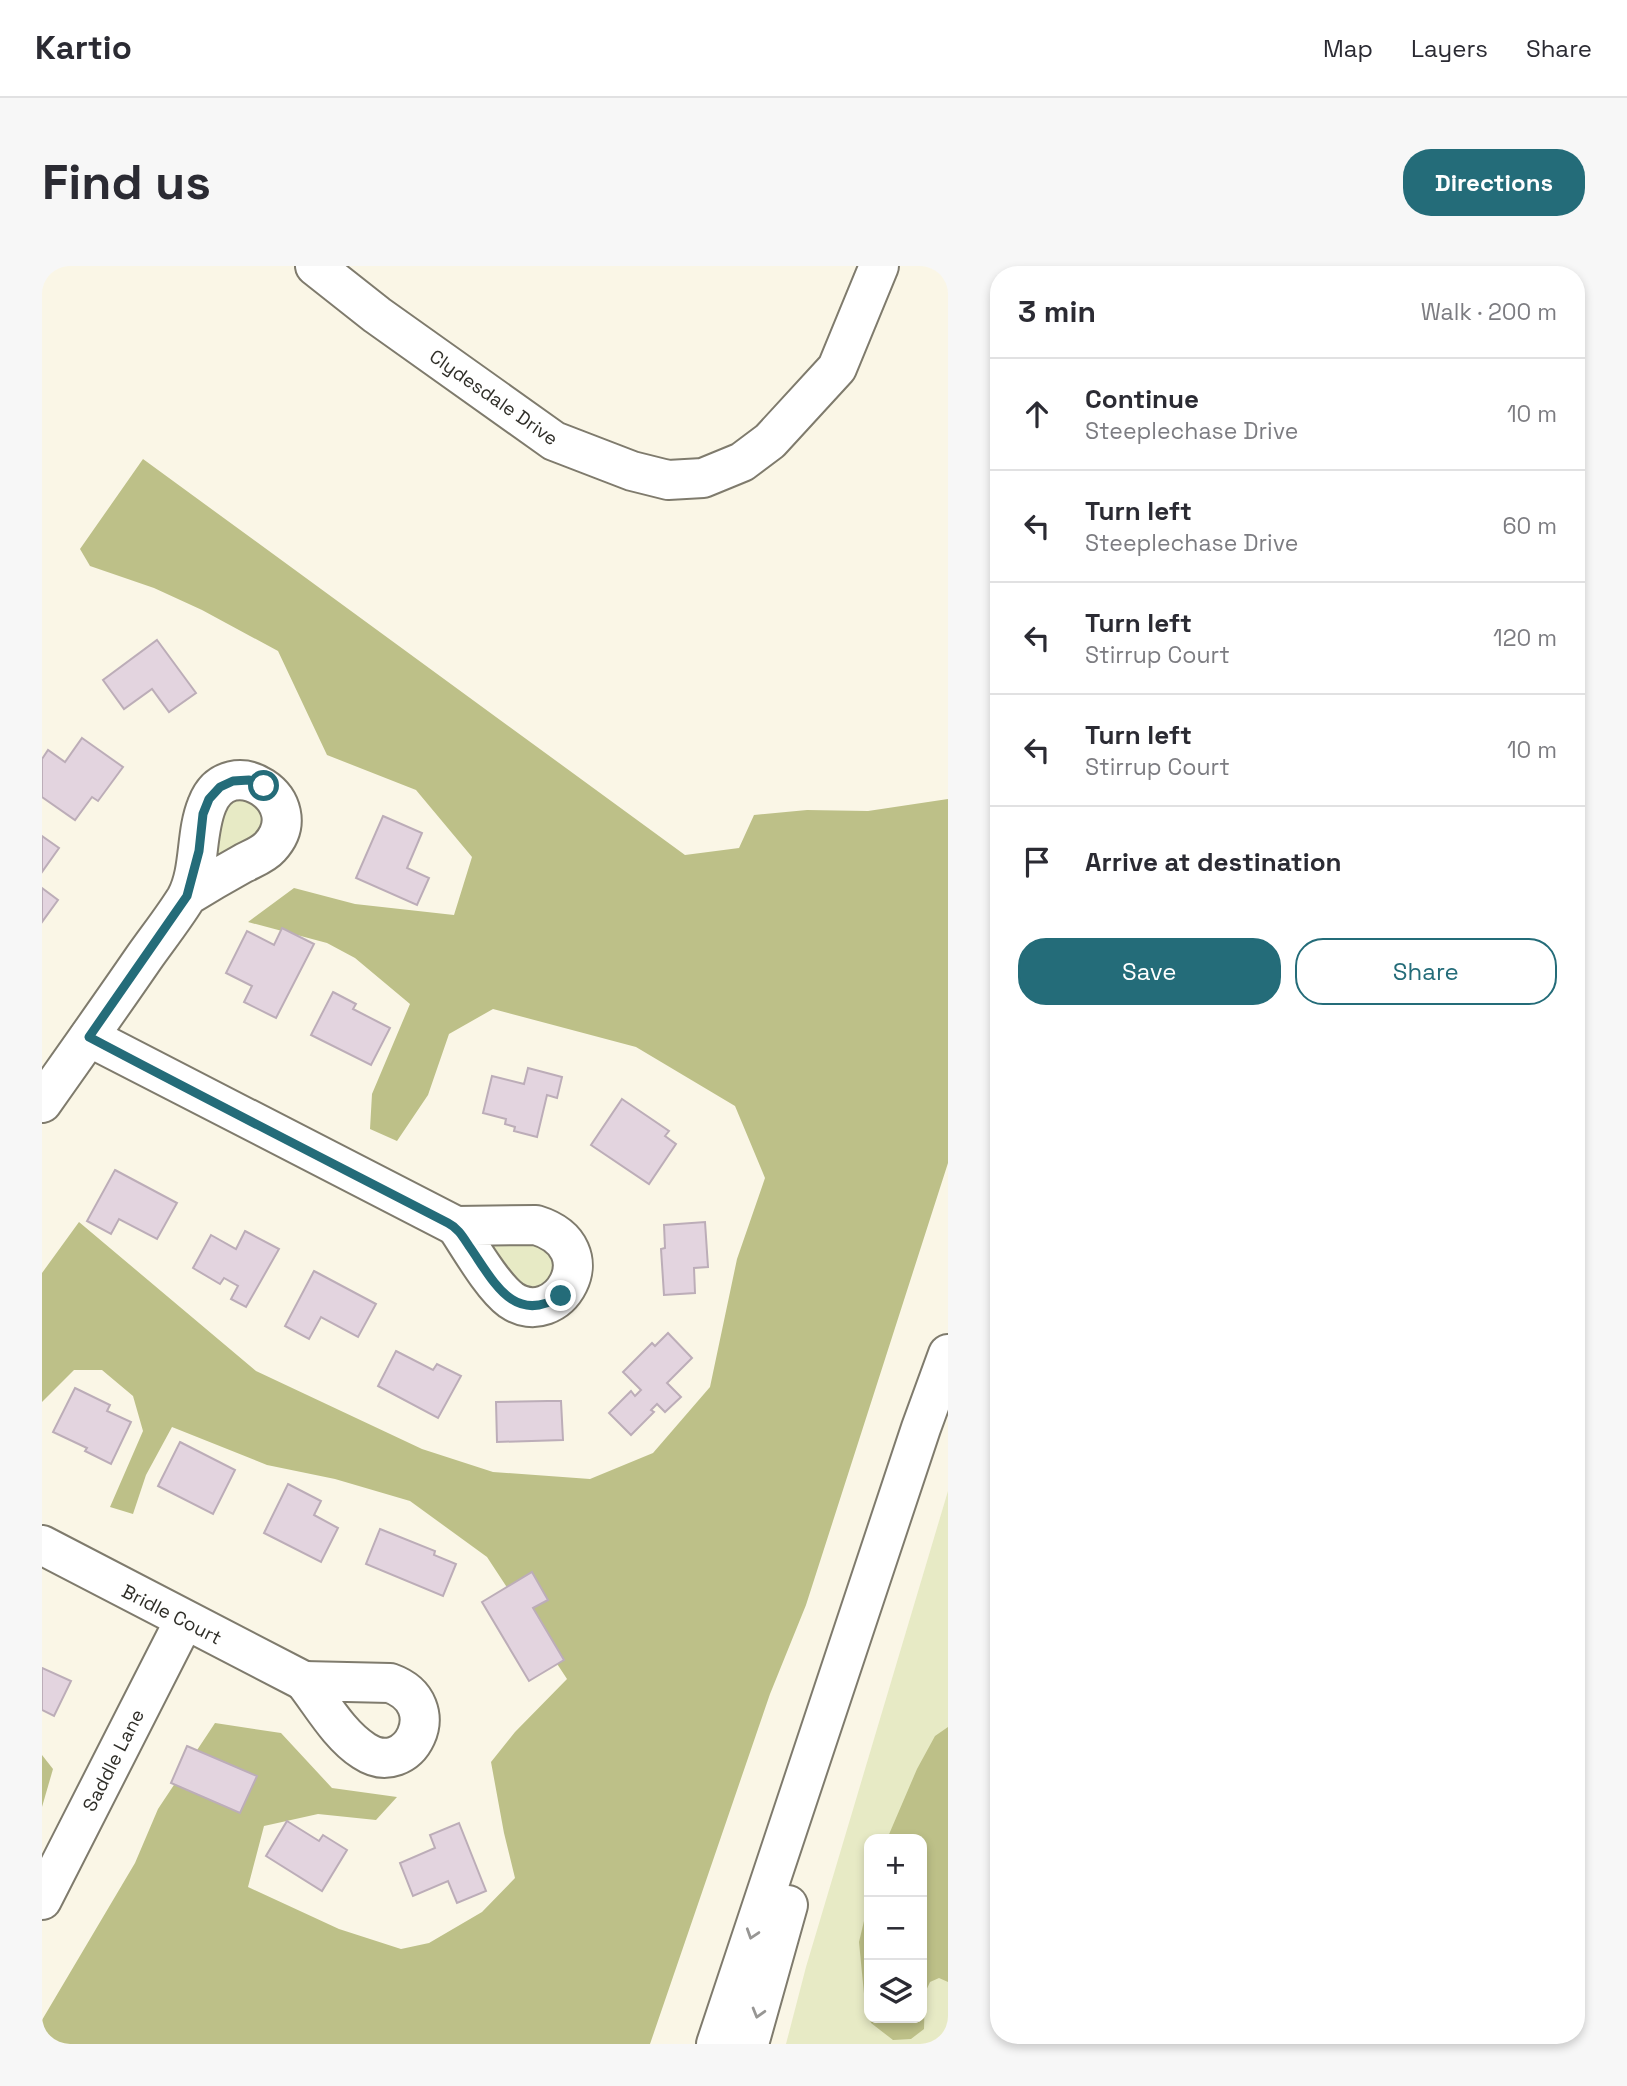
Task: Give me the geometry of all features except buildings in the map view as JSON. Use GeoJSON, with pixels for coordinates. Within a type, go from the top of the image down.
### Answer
{"type":"FeatureCollection","features":[{"type":"Feature","properties":{"kind":"main road","name":"Clydesdale Drive"},"geometry":{"type":"LineString","coordinates":[[315,266],[377,315],[554,441],[632,471],[667,480],[703,478],[742,462],[769,441],[837,369],[879,266]]}},
{"type":"Feature","properties":{"kind":"main road"},"geometry":{"type":"LineString","coordinates":[[42,1103],[187,896]]}},
{"type":"Feature","properties":{"kind":"main road"},"geometry":{"type":"LineString","coordinates":[[89,1037],[456,1226]]}},
{"type":"Feature","properties":{"kind":"main road"},"geometry":{"type":"LineString","coordinates":[[716,2044],[948,1354]]}},
{"type":"Feature","properties":{"kind":"main road"},"geometry":{"type":"LineString","coordinates":[[749,2044],[921,1428]]}},
{"type":"Feature","properties":{"kind":"main road","name":"Bridle Court"},"geometry":{"type":"LineString","coordinates":[[42,1545],[303,1681]]}},
{"type":"Feature","properties":{"kind":"main road","name":"Saddle Lane"},"geometry":{"type":"LineString","coordinates":[[42,1900],[184,1620]]}},
{"type":"Feature","properties":{"kind":"green space"},"geometry":{"type":"Polygon","coordinates":[[[143,459],[685,855],[739,848],[754,815],[807,810],[868,811],[948,799],[948,1163],[806,1605],[770,1694],[650,2044],[42,2044],[42,2020],[135,1863],[158,1809],[215,1723],[281,1733],[332,1788],[397,1797],[376,1820],[318,1814],[264,1826],[248,1887],[339,1929],[401,1949],[429,1943],[482,1912],[515,1878],[491,1762],[515,1732],[567,1679],[487,1557],[410,1501],[335,1479],[267,1465],[172,1427],[146,1475],[133,1514],[110,1507],[143,1431],[133,1396],[102,1370],[74,1370],[42,1402],[42,1273],[79,1222],[256,1371],[422,1449],[493,1472],[590,1479],[653,1453],[710,1387],[737,1259],[765,1178],[735,1106],[636,1047],[493,1009],[449,1034],[428,1095],[397,1141],[370,1129],[372,1094],[410,1004],[355,958],[327,943],[248,922],[294,888],[355,904],[454,915],[472,857],[416,790],[327,755],[278,651],[202,610],[154,588],[90,566],[80,549],[143,459]]]}},
{"type":"Feature","properties":{"kind":"green space"},"geometry":{"type":"Polygon","coordinates":[[[235,797],[262,805],[266,831],[223,861],[211,852],[215,824],[235,797]]]}},
{"type":"Feature","properties":{"kind":"green space"},"geometry":{"type":"Polygon","coordinates":[[[538,1240],[559,1268],[543,1289],[524,1290],[491,1247],[492,1243],[538,1240]]]}},
{"type":"Feature","properties":{"kind":"green space"},"geometry":{"type":"Polygon","coordinates":[[[948,1491],[948,2044],[786,2044],[806,1967],[948,1491]]]}},
{"type":"Feature","properties":{"kind":"green space"},"geometry":{"type":"Polygon","coordinates":[[[948,1727],[948,1982],[939,1978],[930,1982],[927,1989],[927,1834],[889,1834],[917,1769],[935,1736],[948,1727]]]}},
{"type":"Feature","properties":{"kind":"green space"},"geometry":{"type":"Polygon","coordinates":[[[42,1755],[53,1769],[42,1807],[42,1755]]]}},
{"type":"Feature","properties":{"kind":"green space"},"geometry":{"type":"Polygon","coordinates":[[[864,1921],[864,1994],[859,1942],[864,1921]]]}},
{"type":"Feature","properties":{"kind":"green space"},"geometry":{"type":"Polygon","coordinates":[[[871,2023],[924,2023],[924,2029],[911,2039],[893,2040],[871,2023]]]}},
{"type":"Feature","properties":{"kind":"route"},"geometry":{"type":"LineString","coordinates":[[264,786],[249,780],[233,781],[220,787],[209,799],[203,814],[199,851],[187,896],[89,1037],[456,1226],[502,1292],[514,1302],[540,1306],[561,1296]]}}]}
